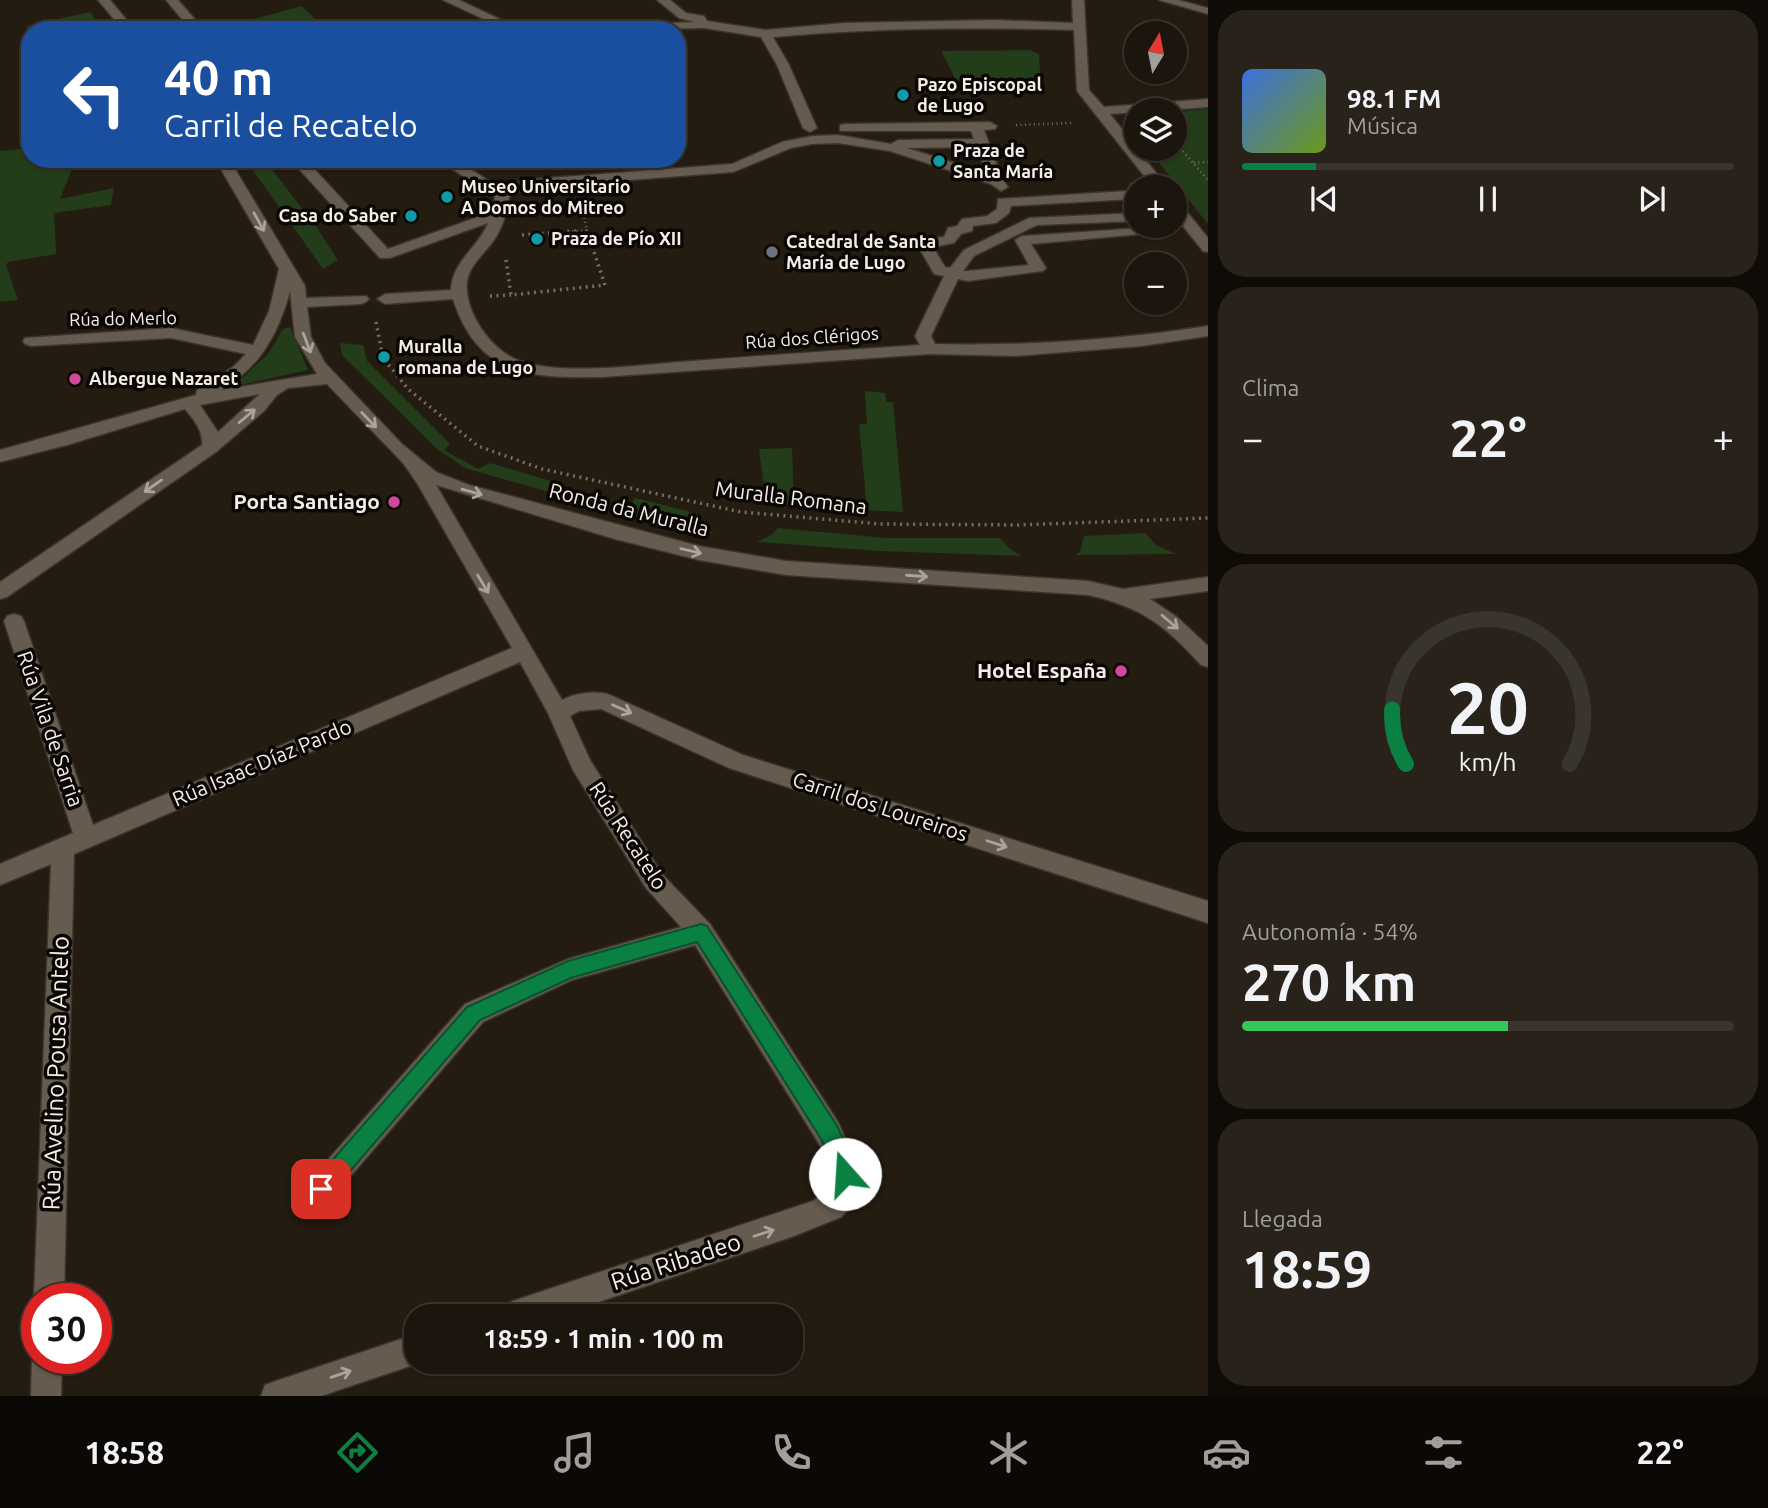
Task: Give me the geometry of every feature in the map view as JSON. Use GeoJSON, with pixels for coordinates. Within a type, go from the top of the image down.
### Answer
{"type":"FeatureCollection","features":[{"type":"Feature","properties":{"kind":"street"},"geometry":{"type":"LineString","coordinates":[[104,0],[122,21]]}},
{"type":"Feature","properties":{"kind":"street"},"geometry":{"type":"LineString","coordinates":[[172,0],[190,21]]}},
{"type":"Feature","properties":{"kind":"street"},"geometry":{"type":"LineString","coordinates":[[449,0],[498,20]]}},
{"type":"Feature","properties":{"kind":"street"},"geometry":{"type":"LineString","coordinates":[[663,0],[681,21]]}},
{"type":"Feature","properties":{"kind":"street"},"geometry":{"type":"LineString","coordinates":[[1079,0],[1083,91],[1151,175]]}},
{"type":"Feature","properties":{"kind":"street"},"geometry":{"type":"LineString","coordinates":[[1165,0],[1208,12]]}},
{"type":"Feature","properties":{"kind":"street"},"geometry":{"type":"LineString","coordinates":[[686,24],[693,28],[702,24],[765,34],[844,27],[968,24],[1080,27]]}},
{"type":"Feature","properties":{"kind":"street"},"geometry":{"type":"LineString","coordinates":[[765,34],[783,65],[802,136]]}},
{"type":"Feature","properties":{"kind":"street"},"geometry":{"type":"LineString","coordinates":[[1105,116],[1208,103]]}},
{"type":"Feature","properties":{"kind":"street"},"geometry":{"type":"LineString","coordinates":[[502,194],[523,184],[733,168],[802,136],[865,127],[983,126],[980,143],[996,181],[1034,221]]}},
{"type":"Feature","properties":{"kind":"street"},"geometry":{"type":"LineString","coordinates":[[865,127],[874,143],[996,181]]}},
{"type":"Feature","properties":{"kind":"street"},"geometry":{"type":"LineString","coordinates":[[802,136],[874,143],[980,143]]}},
{"type":"Feature","properties":{"kind":"street","name":"Ronda da Muralla"},"geometry":{"type":"LineString","coordinates":[[227,168],[297,286],[303,337],[327,379],[411,462],[430,476],[463,489],[699,553],[786,568],[1088,587],[1123,596],[1208,584]]}},
{"type":"Feature","properties":{"kind":"street"},"geometry":{"type":"LineString","coordinates":[[305,168],[385,255],[499,214]]}},
{"type":"Feature","properties":{"kind":"street"},"geometry":{"type":"LineString","coordinates":[[459,168],[502,194]]}},
{"type":"Feature","properties":{"kind":"street"},"geometry":{"type":"LineString","coordinates":[[626,168],[629,174]]}},
{"type":"Feature","properties":{"kind":"street"},"geometry":{"type":"LineString","coordinates":[[385,299],[458,294],[461,272],[485,243],[499,214],[502,194]]}},
{"type":"Feature","properties":{"kind":"street"},"geometry":{"type":"LineString","coordinates":[[1124,195],[1003,202],[1004,210],[995,218],[967,222],[963,227],[967,229],[953,231],[955,232],[948,238],[951,239],[937,243],[923,242],[939,271],[968,276],[1038,268],[1022,240],[1124,232]]}},
{"type":"Feature","properties":{"kind":"street"},"geometry":{"type":"LineString","coordinates":[[930,349],[923,337],[953,274],[970,253],[1034,221],[1124,217]]}},
{"type":"Feature","properties":{"kind":"street"},"geometry":{"type":"LineString","coordinates":[[1187,224],[1208,248]]}},
{"type":"Feature","properties":{"kind":"street"},"geometry":{"type":"LineString","coordinates":[[189,402],[236,374],[258,351],[279,311],[287,269]]}},
{"type":"Feature","properties":{"kind":"street","name":"Rúa dos Clérigos"},"geometry":{"type":"LineString","coordinates":[[458,294],[475,334],[483,345],[498,358],[530,370],[602,372],[930,349],[1015,351],[1142,341],[1208,331]]}},
{"type":"Feature","properties":{"kind":"street"},"geometry":{"type":"LineString","coordinates":[[300,303],[361,299]]}},
{"type":"Feature","properties":{"kind":"street","name":"Rúa do Merlo"},"geometry":{"type":"LineString","coordinates":[[31,341],[172,333],[258,351]]}},
{"type":"Feature","properties":{"kind":"street"},"geometry":{"type":"LineString","coordinates":[[0,456],[189,402],[308,379],[327,379]]}},
{"type":"Feature","properties":{"kind":"street"},"geometry":{"type":"LineString","coordinates":[[0,592],[210,448],[258,407],[271,391],[283,384]]}},
{"type":"Feature","properties":{"kind":"street"},"geometry":{"type":"LineString","coordinates":[[189,402],[209,428],[212,436],[210,448]]}},
{"type":"Feature","properties":{"kind":"street","name":"Rúa Recatelo"},"geometry":{"type":"LineString","coordinates":[[411,462],[425,481],[444,518],[524,651],[558,712],[581,764],[654,881],[701,932],[828,1132],[843,1161],[842,1192],[837,1203]]}},
{"type":"Feature","properties":{"kind":"street"},"geometry":{"type":"LineString","coordinates":[[1123,596],[1149,605],[1185,635],[1208,659]]}},
{"type":"Feature","properties":{"kind":"street","name":"Rúa Vila de Sarria"},"geometry":{"type":"LineString","coordinates":[[14,621],[75,843]]}},
{"type":"Feature","properties":{"kind":"street","name":"Rúa Isaac Díaz Pardo"},"geometry":{"type":"LineString","coordinates":[[0,875],[524,651]]}},
{"type":"Feature","properties":{"kind":"street","name":"Carril dos Loureiros"},"geometry":{"type":"LineString","coordinates":[[558,712],[576,703],[603,701],[737,762],[1208,912]]}},
{"type":"Feature","properties":{"kind":"street","name":"Rúa Avelino Pousa Antelo"},"geometry":{"type":"LineString","coordinates":[[50,1283],[75,843]]}},
{"type":"Feature","properties":{"kind":"street"},"geometry":{"type":"LineString","coordinates":[[321,1189],[474,1013],[568,970],[701,932]]}},
{"type":"Feature","properties":{"kind":"street","name":"Rúa Ribadeo"},"geometry":{"type":"LineString","coordinates":[[549,1304],[794,1222],[837,1203]]}},
{"type":"Feature","properties":{"kind":"street"},"geometry":{"type":"LineString","coordinates":[[276,1396],[404,1353]]}},
{"type":"Feature","properties":{"kind":"street"},"geometry":{"type":"LineString","coordinates":[[46,1396],[47,1374]]}},
{"type":"Feature","properties":{"kind":"path"},"geometry":{"type":"LineString","coordinates":[[983,126],[1105,116]]}},
{"type":"Feature","properties":{"kind":"path"},"geometry":{"type":"LineString","coordinates":[[1187,156],[1208,180]]}},
{"type":"Feature","properties":{"kind":"path"},"geometry":{"type":"LineString","coordinates":[[1193,163],[1208,162]]}},
{"type":"Feature","properties":{"kind":"path"},"geometry":{"type":"LineString","coordinates":[[493,296],[605,285],[587,230],[576,179]]}},
{"type":"Feature","properties":{"kind":"path"},"geometry":{"type":"LineString","coordinates":[[485,243],[587,230]]}},
{"type":"Feature","properties":{"kind":"path"},"geometry":{"type":"LineString","coordinates":[[485,243],[505,258],[511,295]]}},
{"type":"Feature","properties":{"kind":"path","name":"Muralla Romana"},"geometry":{"type":"LineString","coordinates":[[376,318],[383,358],[408,389],[478,446],[542,469],[741,512],[880,524],[1019,525],[1208,518]]}},
{"type":"Feature","properties":{"kind":"green space"},"geometry":{"type":"Polygon","coordinates":[[[302,6],[317,21],[246,21],[302,6]]]}},
{"type":"Feature","properties":{"kind":"green space"},"geometry":{"type":"Polygon","coordinates":[[[90,12],[96,20],[92,21],[49,21],[90,12]]]}},
{"type":"Feature","properties":{"kind":"green space"},"geometry":{"type":"Polygon","coordinates":[[[1029,50],[1039,54],[1041,88],[980,90],[978,86],[959,86],[941,51],[1029,50]]]}},
{"type":"Feature","properties":{"kind":"green space"},"geometry":{"type":"Polygon","coordinates":[[[1208,109],[1208,224],[1187,198],[1187,175],[1169,175],[1158,161],[1187,161],[1187,111],[1208,109]]]}},
{"type":"Feature","properties":{"kind":"green space"},"geometry":{"type":"Polygon","coordinates":[[[21,149],[21,168],[72,168],[60,199],[114,188],[111,205],[54,213],[56,254],[8,262],[6,265],[18,300],[0,302],[0,151],[21,149]]]}},
{"type":"Feature","properties":{"kind":"green space"},"geometry":{"type":"Polygon","coordinates":[[[251,168],[271,168],[315,225],[338,260],[323,269],[251,168]]]}},
{"type":"Feature","properties":{"kind":"green space"},"geometry":{"type":"Polygon","coordinates":[[[290,327],[308,370],[240,385],[241,379],[267,355],[283,329],[290,327]]]}},
{"type":"Feature","properties":{"kind":"green space"},"geometry":{"type":"Polygon","coordinates":[[[340,343],[363,345],[367,361],[450,444],[444,450],[478,469],[490,463],[564,485],[563,492],[629,508],[635,498],[699,514],[702,523],[713,534],[601,507],[465,468],[437,449],[342,355],[340,343]]]}},
{"type":"Feature","properties":{"kind":"green space"},"geometry":{"type":"Polygon","coordinates":[[[865,391],[885,393],[886,402],[893,402],[903,512],[867,510],[859,424],[867,424],[865,391]]]}},
{"type":"Feature","properties":{"kind":"green space"},"geometry":{"type":"Polygon","coordinates":[[[792,448],[794,505],[766,504],[759,449],[792,448]]]}},
{"type":"Feature","properties":{"kind":"green space"},"geometry":{"type":"Polygon","coordinates":[[[778,528],[886,538],[1000,538],[1010,549],[1022,556],[879,551],[757,542],[778,528]]]}},
{"type":"Feature","properties":{"kind":"green space"},"geometry":{"type":"Polygon","coordinates":[[[1145,533],[1156,545],[1176,554],[1075,555],[1080,552],[1084,536],[1145,533]]]}},
{"type":"Feature","properties":{"kind":"place","name":"Pazo Episcopal de Lugo"},"geometry":{"type":"Point","coordinates":[903,95]}},
{"type":"Feature","properties":{"kind":"place","name":"Praza de Santa María"},"geometry":{"type":"Point","coordinates":[939,161]}},
{"type":"Feature","properties":{"kind":"place","name":"Museo Universitario A Domos do Mitreo"},"geometry":{"type":"Point","coordinates":[447,197]}},
{"type":"Feature","properties":{"kind":"place","name":"Casa do Saber"},"geometry":{"type":"Point","coordinates":[411,216]}},
{"type":"Feature","properties":{"kind":"place","name":"Praza de Pío XII"},"geometry":{"type":"Point","coordinates":[537,239]}},
{"type":"Feature","properties":{"kind":"place","name":"Catedral de Santa María de Lugo"},"geometry":{"type":"Point","coordinates":[772,252]}},
{"type":"Feature","properties":{"kind":"place","name":"Muralla romana de Lugo"},"geometry":{"type":"Point","coordinates":[384,357]}},
{"type":"Feature","properties":{"kind":"place","name":"Albergue Nazaret"},"geometry":{"type":"Point","coordinates":[75,379]}},
{"type":"Feature","properties":{"kind":"place","name":"Porta Santiago"},"geometry":{"type":"Point","coordinates":[394,502]}},
{"type":"Feature","properties":{"kind":"place","name":"Hotel España"},"geometry":{"type":"Point","coordinates":[1121,671]}},
{"type":"Feature","properties":{"kind":"route"},"geometry":{"type":"LineString","coordinates":[[321,1189],[474,1013],[568,970],[701,932],[828,1132],[843,1161],[845,1174]]}}]}
